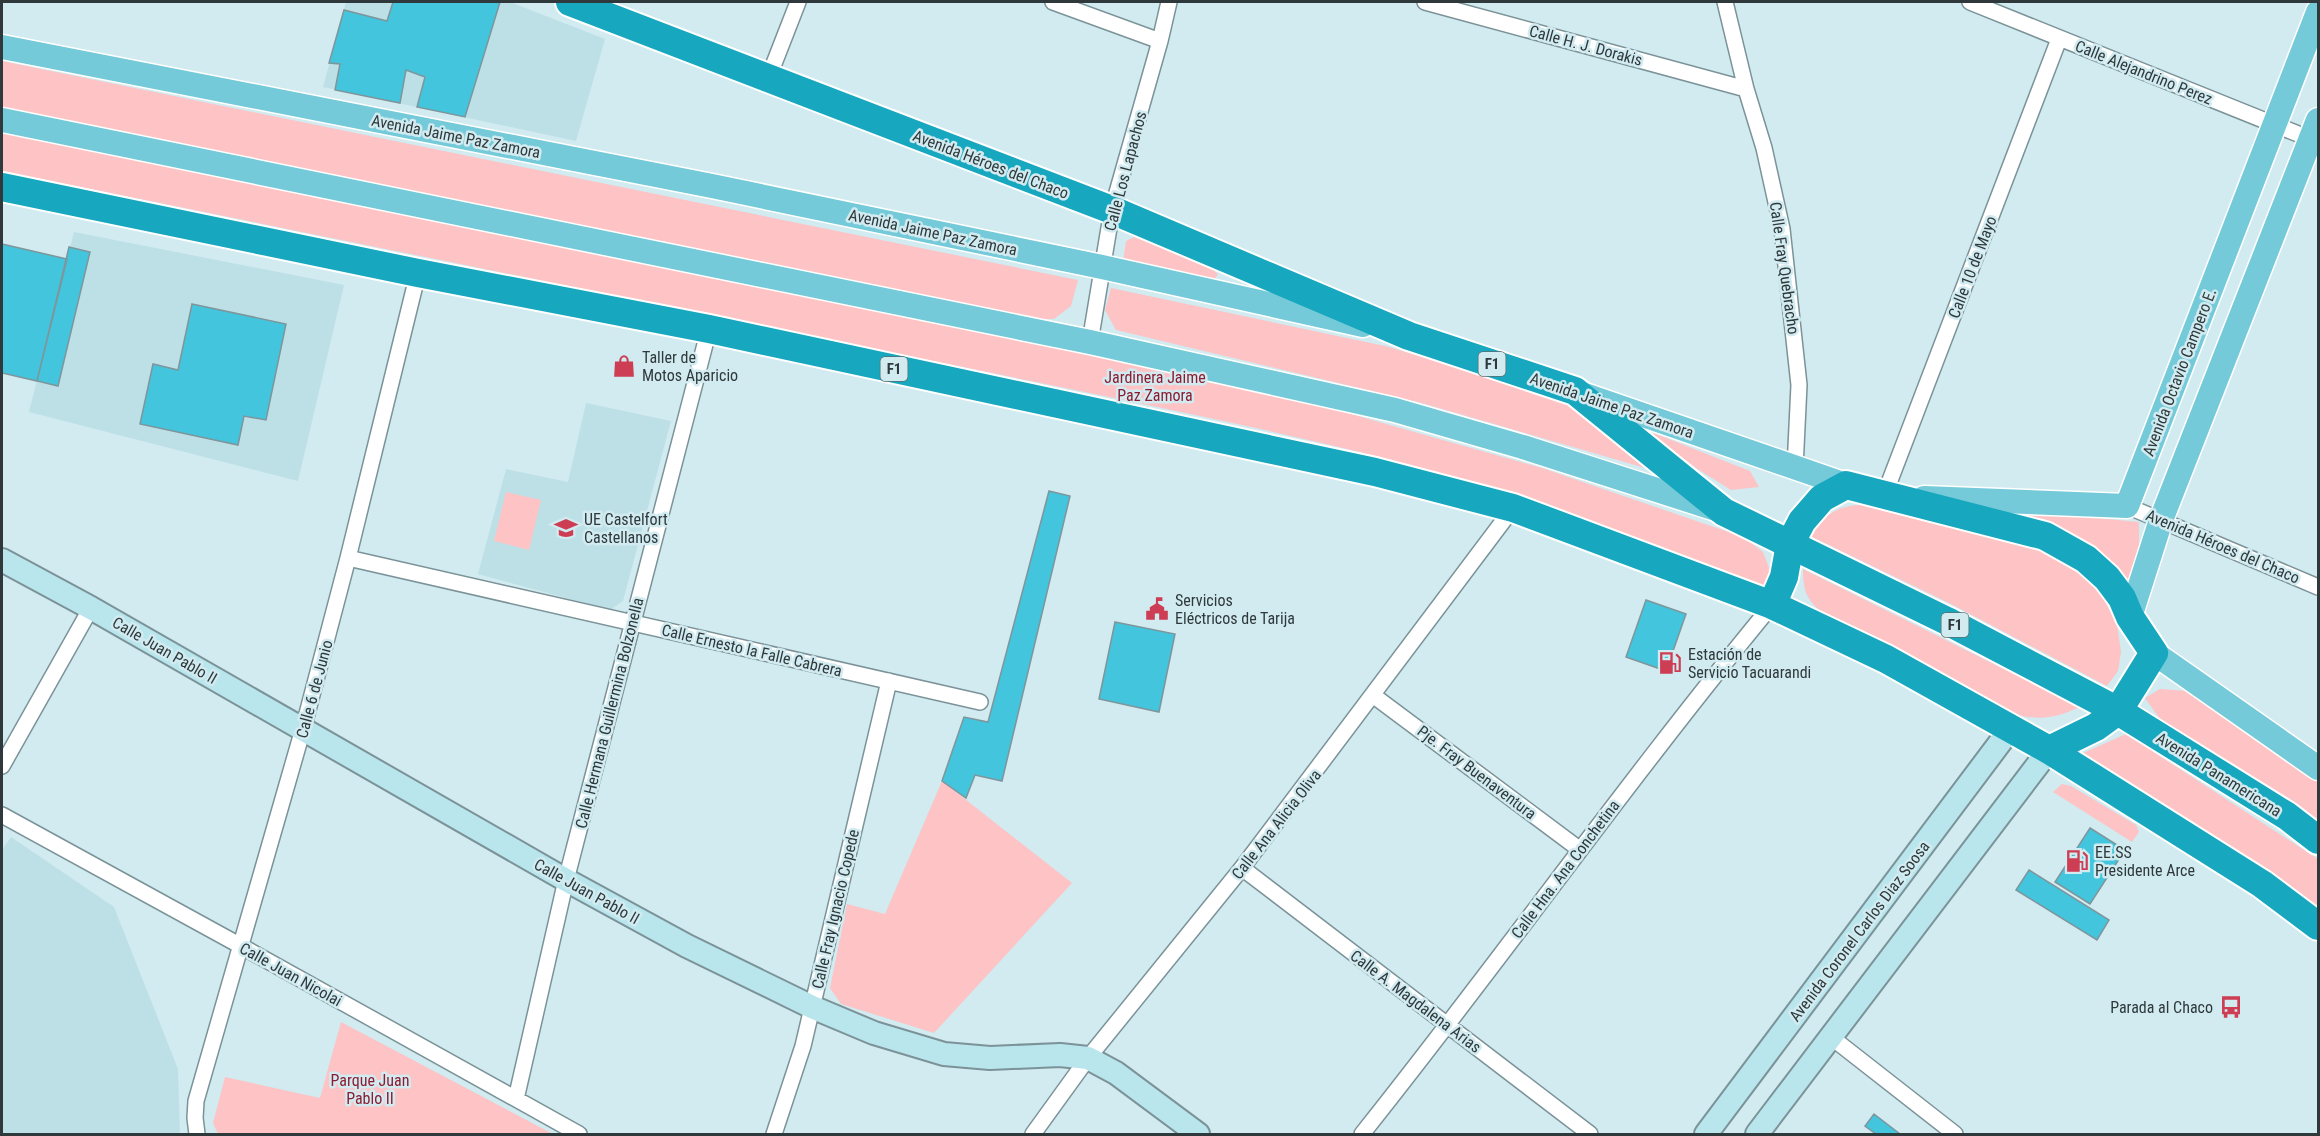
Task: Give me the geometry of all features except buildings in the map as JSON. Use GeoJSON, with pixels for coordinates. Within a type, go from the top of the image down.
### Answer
{"type":"FeatureCollection","features":[{"type":"Feature","properties":{"kind":"highway","name":"Avenida Héroes del Chaco"},"geometry":{"type":"LineString","coordinates":[[570,2],[1112,210],[1409,336]]}},
{"type":"Feature","properties":{"kind":"highway","name":"F1"},"geometry":{"type":"LineString","coordinates":[[2,188],[418,273],[709,329],[1375,471],[1513,508],[1772,605],[1886,659],[2049,750],[2262,884],[2319,926]]}},
{"type":"Feature","properties":{"kind":"highway","name":"Avenida Jaime Paz Zamora"},"geometry":{"type":"LineString","coordinates":[[1409,336],[1575,391]]}},
{"type":"Feature","properties":{"kind":"highway","name":"F1"},"geometry":{"type":"LineString","coordinates":[[1575,391],[1724,512],[1947,621],[2118,711]]}},
{"type":"Feature","properties":{"kind":"highway","name":"Avenida Jaime Paz Zamora"},"geometry":{"type":"LineString","coordinates":[[1846,485],[2045,536],[2086,559],[2107,578],[2122,598],[2130,617],[2154,653]]}},
{"type":"Feature","properties":{"kind":"highway"},"geometry":{"type":"LineString","coordinates":[[1772,605],[1784,577],[1790,544],[1802,521],[1822,498],[1846,485]]}},
{"type":"Feature","properties":{"kind":"highway"},"geometry":{"type":"LineString","coordinates":[[2049,750],[2096,727],[2118,711],[2154,653]]}},
{"type":"Feature","properties":{"kind":"highway","name":"Avenida Panamericana"},"geometry":{"type":"LineString","coordinates":[[2118,711],[2287,816],[2319,840]]}},
{"type":"Feature","properties":{"kind":"main road","name":"Avenida Octavio Campero E."},"geometry":{"type":"LineString","coordinates":[[2127,506],[2319,12]]}},
{"type":"Feature","properties":{"kind":"main road","name":"Avenida Jaime Paz Zamora"},"geometry":{"type":"LineString","coordinates":[[2,47],[700,183],[1102,267],[1409,336]]}},
{"type":"Feature","properties":{"kind":"main road"},"geometry":{"type":"LineString","coordinates":[[2,120],[1090,342],[1395,410],[1523,447],[1724,512]]}},
{"type":"Feature","properties":{"kind":"main road"},"geometry":{"type":"LineString","coordinates":[[2130,617],[2161,520],[2316,134]]}},
{"type":"Feature","properties":{"kind":"main road","name":"Avenida Jaime Paz Zamora"},"geometry":{"type":"LineString","coordinates":[[1575,391],[1846,485]]}},
{"type":"Feature","properties":{"kind":"main road"},"geometry":{"type":"LineString","coordinates":[[1884,496],[2127,506]]}},
{"type":"Feature","properties":{"kind":"main road"},"geometry":{"type":"LineString","coordinates":[[2154,653],[2319,768]]}},
{"type":"Feature","properties":{"kind":"street"},"geometry":{"type":"LineString","coordinates":[[768,79],[798,2]]}},
{"type":"Feature","properties":{"kind":"street"},"geometry":{"type":"LineString","coordinates":[[1053,2],[1160,41]]}},
{"type":"Feature","properties":{"kind":"street","name":"Calle Los Lapachos"},"geometry":{"type":"LineString","coordinates":[[1090,342],[1112,210],[1169,2]]}},
{"type":"Feature","properties":{"kind":"street","name":"Calle H. J. Dorakis"},"geometry":{"type":"LineString","coordinates":[[1425,2],[1746,89]]}},
{"type":"Feature","properties":{"kind":"street","name":"Calle Fray Quebracho"},"geometry":{"type":"LineString","coordinates":[[1725,2],[1746,89],[1764,148],[1782,229],[1799,385],[1796,468]]}},
{"type":"Feature","properties":{"kind":"street","name":"Calle Alejandrino Perez"},"geometry":{"type":"LineString","coordinates":[[1975,2],[2059,39],[2275,124],[2316,134]]}},
{"type":"Feature","properties":{"kind":"street","name":"Calle 10 de Mayo"},"geometry":{"type":"LineString","coordinates":[[1884,496],[2059,39]]}},
{"type":"Feature","properties":{"kind":"street","name":"Calle 6 de Junio"},"geometry":{"type":"LineString","coordinates":[[197,1134],[196,1101],[303,729],[348,558],[418,273]]}},
{"type":"Feature","properties":{"kind":"street","name":"Calle Hermana Guillermina Bolzonella"},"geometry":{"type":"LineString","coordinates":[[516,1099],[566,880],[709,329]]}},
{"type":"Feature","properties":{"kind":"street","name":"Avenida Héroes del Chaco"},"geometry":{"type":"LineString","coordinates":[[2127,506],[2319,587]]}},
{"type":"Feature","properties":{"kind":"street","name":"Calle Ana Alicia Oliva"},"geometry":{"type":"LineString","coordinates":[[1033,1134],[1088,1058],[1242,868],[1374,696],[1513,508]]}},
{"type":"Feature","properties":{"kind":"street","name":"Calle Ernesto la Falle Cabrera"},"geometry":{"type":"LineString","coordinates":[[348,558],[980,702]]}},
{"type":"Feature","properties":{"kind":"street","name":"Calle Juan Pablo II"},"geometry":{"type":"LineString","coordinates":[[2,560],[91,608],[566,880],[687,946],[812,1007],[874,1033],[944,1054],[990,1058],[1060,1055],[1088,1058],[1116,1073],[1198,1134]]}},
{"type":"Feature","properties":{"kind":"street","name":"Calle Hna. Ana Conchetina"},"geometry":{"type":"LineString","coordinates":[[1362,1134],[1448,1026],[1579,849],[1772,605]]}},
{"type":"Feature","properties":{"kind":"street"},"geometry":{"type":"LineString","coordinates":[[2,766],[91,608]]}},
{"type":"Feature","properties":{"kind":"street","name":"Calle Fray Ignacio Copede"},"geometry":{"type":"LineString","coordinates":[[774,1134],[804,1046],[889,681]]}},
{"type":"Feature","properties":{"kind":"street","name":"Pje. Fray Buenaventura"},"geometry":{"type":"LineString","coordinates":[[1374,696],[1579,849]]}},
{"type":"Feature","properties":{"kind":"street","name":"Avenida Coronel Carlos Diaz Soosa"},"geometry":{"type":"LineString","coordinates":[[1706,1134],[2011,728]]}},
{"type":"Feature","properties":{"kind":"street"},"geometry":{"type":"LineString","coordinates":[[1757,1134],[2049,750]]}},
{"type":"Feature","properties":{"kind":"street","name":"Calle Juan Nicolai"},"geometry":{"type":"LineString","coordinates":[[2,815],[579,1134]]}},
{"type":"Feature","properties":{"kind":"street","name":"Calle A. Magdalena Arias"},"geometry":{"type":"LineString","coordinates":[[1242,868],[1590,1134]]}},
{"type":"Feature","properties":{"kind":"street"},"geometry":{"type":"LineString","coordinates":[[1831,1037],[1955,1134]]}},
{"type":"Feature","properties":{"kind":"shaded area"},"geometry":{"type":"Polygon","coordinates":[[[346,2],[510,2],[605,39],[576,141],[323,87],[346,2]]]}},
{"type":"Feature","properties":{"kind":"shaded area"},"geometry":{"type":"Polygon","coordinates":[[[74,232],[344,285],[298,481],[29,412],[74,232]]]}},
{"type":"Feature","properties":{"kind":"shaded area","name":"UE Castelfort Castellanos"},"geometry":{"type":"Polygon","coordinates":[[[586,403],[671,421],[623,601],[610,610],[478,574],[506,469],[568,482],[586,403]]]}},
{"type":"Feature","properties":{"kind":"shaded area"},"geometry":{"type":"Polygon","coordinates":[[[11,837],[114,907],[178,1069],[180,1134],[2,1134],[2,850],[11,837]]]}},
{"type":"Feature","properties":{"kind":"green space"},"geometry":{"type":"Polygon","coordinates":[[[2,61],[1078,280],[1071,306],[1054,319],[1033,319],[2,107],[2,61]]]}},
{"type":"Feature","properties":{"kind":"green space","name":"Jardinera Jaime Paz Zamora"},"geometry":{"type":"Polygon","coordinates":[[[2,130],[1162,366],[1333,409],[1542,468],[1743,537],[1763,552],[1771,573],[1763,589],[1623,534],[1481,485],[1384,458],[1260,429],[2,171],[2,130]]]}},
{"type":"Feature","properties":{"kind":"green space"},"geometry":{"type":"Polygon","coordinates":[[[1134,237],[1209,267],[1218,274],[1212,283],[1123,263],[1126,241],[1134,237]]]}},
{"type":"Feature","properties":{"kind":"green space","name":"Jardinera Jaime Paz Zamora"},"geometry":{"type":"Polygon","coordinates":[[[1111,288],[1385,346],[1562,397],[1659,472],[1418,402],[1116,330],[1105,310],[1111,288]]]}},
{"type":"Feature","properties":{"kind":"green space"},"geometry":{"type":"Polygon","coordinates":[[[1646,430],[1750,471],[1759,487],[1731,490],[1696,468],[1646,430]]]}},
{"type":"Feature","properties":{"kind":"green space"},"geometry":{"type":"Polygon","coordinates":[[[506,492],[541,500],[529,550],[494,541],[506,492]]]}},
{"type":"Feature","properties":{"kind":"green space"},"geometry":{"type":"Polygon","coordinates":[[[1875,504],[2046,549],[2083,571],[2102,596],[2117,624],[2121,652],[2118,671],[2107,686],[1951,604],[1810,536],[1824,519],[1837,510],[1853,505],[1875,504]]]}},
{"type":"Feature","properties":{"kind":"green space"},"geometry":{"type":"Polygon","coordinates":[[[1990,508],[2139,522],[2139,546],[2127,586],[1990,508]]]}},
{"type":"Feature","properties":{"kind":"green space"},"geometry":{"type":"Polygon","coordinates":[[[1803,569],[2080,707],[2044,718],[2008,713],[1826,616],[1807,596],[1803,569]]]}},
{"type":"Feature","properties":{"kind":"green space"},"geometry":{"type":"Polygon","coordinates":[[[2160,689],[2188,691],[2318,779],[2318,825],[2160,719],[2145,698],[2160,689]]]}},
{"type":"Feature","properties":{"kind":"green space"},"geometry":{"type":"Polygon","coordinates":[[[2126,734],[2318,859],[2318,908],[2247,858],[2081,754],[2126,734]]]}},
{"type":"Feature","properties":{"kind":"green space"},"geometry":{"type":"Polygon","coordinates":[[[942,781],[1072,883],[934,1033],[841,1004],[830,988],[847,904],[885,914],[942,781]]]}},
{"type":"Feature","properties":{"kind":"green space"},"geometry":{"type":"Polygon","coordinates":[[[2062,784],[2071,786],[2136,825],[2139,832],[2132,842],[2053,792],[2062,784]]]}},
{"type":"Feature","properties":{"kind":"green space","name":"Parque Juan Pablo II"},"geometry":{"type":"Polygon","coordinates":[[[341,1022],[553,1134],[218,1134],[213,1123],[225,1077],[320,1098],[341,1022]]]}},
{"type":"Feature","properties":{"kind":"place","name":"Taller de Motos Aparicio"},"geometry":{"type":"Point","coordinates":[624,366]}},
{"type":"Feature","properties":{"kind":"place","name":"UE Castelfort Castellanos"},"geometry":{"type":"Point","coordinates":[566,528]}},
{"type":"Feature","properties":{"kind":"place","name":"Servicios Eléctricos de Tarija"},"geometry":{"type":"Point","coordinates":[1157,609]}},
{"type":"Feature","properties":{"kind":"place","name":"Estación de Servicio Tacuarandi"},"geometry":{"type":"Point","coordinates":[1670,663]}},
{"type":"Feature","properties":{"kind":"place","name":"EE.SS Presidente Arce"},"geometry":{"type":"Point","coordinates":[2077,861]}},
{"type":"Feature","properties":{"kind":"place","name":"Parada al Chaco"},"geometry":{"type":"Point","coordinates":[2231,1007]}}]}
